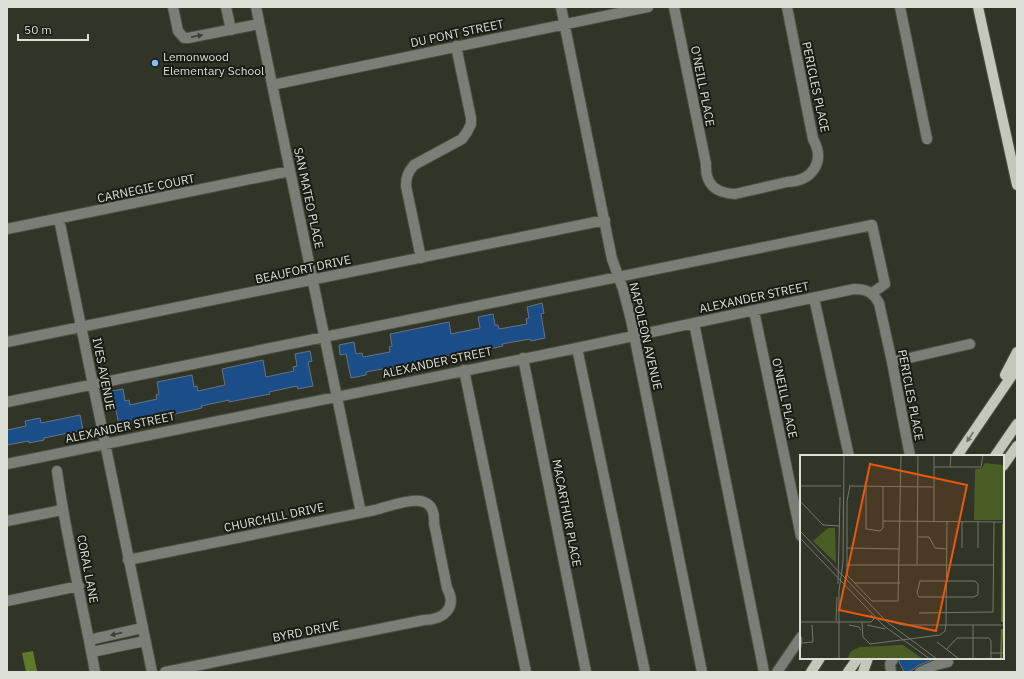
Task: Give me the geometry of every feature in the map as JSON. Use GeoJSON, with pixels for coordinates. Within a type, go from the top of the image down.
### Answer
{"type":"FeatureCollection","features":[{"type":"Feature","properties":{"kind":"main road"},"geometry":{"type":"LineString","coordinates":[[978,7],[1017,185]]}},
{"type":"Feature","properties":{"kind":"main road"},"geometry":{"type":"LineString","coordinates":[[983,418],[1017,352]]}},
{"type":"Feature","properties":{"kind":"main road"},"geometry":{"type":"LineString","coordinates":[[958,455],[1017,368]]}},
{"type":"Feature","properties":{"kind":"main road"},"geometry":{"type":"LineString","coordinates":[[997,455],[1017,424]]}},
{"type":"Feature","properties":{"kind":"main road"},"geometry":{"type":"LineString","coordinates":[[1004,465],[1017,446]]}},
{"type":"Feature","properties":{"kind":"main road"},"geometry":{"type":"LineString","coordinates":[[811,672],[819,659]]}},
{"type":"Feature","properties":{"kind":"main road"},"geometry":{"type":"LineString","coordinates":[[848,672],[857,659]]}},
{"type":"Feature","properties":{"kind":"main road"},"geometry":{"type":"LineString","coordinates":[[863,672],[868,659]]}},
{"type":"Feature","properties":{"kind":"street"},"geometry":{"type":"LineString","coordinates":[[173,7],[178,31],[184,38],[260,24]]}},
{"type":"Feature","properties":{"kind":"street"},"geometry":{"type":"LineString","coordinates":[[226,7],[231,30]]}},
{"type":"Feature","properties":{"kind":"street","name":"SAN MATEO PLACE"},"geometry":{"type":"LineString","coordinates":[[256,7],[361,513]]}},
{"type":"Feature","properties":{"kind":"street","name":"NAPOLEON AVENUE"},"geometry":{"type":"LineString","coordinates":[[561,7],[612,259],[619,277],[631,320],[702,672]]}},
{"type":"Feature","properties":{"kind":"street","name":"DU PONT STREET"},"geometry":{"type":"LineString","coordinates":[[272,85],[648,7]]}},
{"type":"Feature","properties":{"kind":"street","name":"O'NEILL PLACE"},"geometry":{"type":"LineString","coordinates":[[674,7],[706,164],[706,175],[716,190],[727,194],[735,194],[787,182],[796,182],[804,179],[813,171]]}},
{"type":"Feature","properties":{"kind":"street","name":"PERICLES PLACE"},"geometry":{"type":"LineString","coordinates":[[787,7],[813,139],[818,151],[818,159],[813,171]]}},
{"type":"Feature","properties":{"kind":"street"},"geometry":{"type":"LineString","coordinates":[[900,7],[927,138]]}},
{"type":"Feature","properties":{"kind":"street"},"geometry":{"type":"LineString","coordinates":[[421,258],[406,186],[406,178],[414,165],[462,139],[471,124],[470,110],[456,46]]}},
{"type":"Feature","properties":{"kind":"street","name":"CARNEGIE COURT"},"geometry":{"type":"LineString","coordinates":[[7,230],[290,171]]}},
{"type":"Feature","properties":{"kind":"street","name":"IVES AVENUE"},"geometry":{"type":"LineString","coordinates":[[59,219],[152,672]]}},
{"type":"Feature","properties":{"kind":"street","name":"BEAUFORT DRIVE"},"geometry":{"type":"LineString","coordinates":[[7,342],[605,220]]}},
{"type":"Feature","properties":{"kind":"street"},"geometry":{"type":"LineString","coordinates":[[7,402],[872,225],[885,284],[872,294]]}},
{"type":"Feature","properties":{"kind":"street","name":"ALEXANDER STREET"},"geometry":{"type":"LineString","coordinates":[[7,464],[577,348],[854,289],[863,289],[872,294]]}},
{"type":"Feature","properties":{"kind":"street","name":"PERICLES PLACE"},"geometry":{"type":"LineString","coordinates":[[872,294],[881,308],[910,455]]}},
{"type":"Feature","properties":{"kind":"street"},"geometry":{"type":"LineString","coordinates":[[814,298],[849,455]]}},
{"type":"Feature","properties":{"kind":"street","name":"O'NEILL PLACE"},"geometry":{"type":"LineString","coordinates":[[754,311],[800,531]]}},
{"type":"Feature","properties":{"kind":"street"},"geometry":{"type":"LineString","coordinates":[[694,323],[764,672]]}},
{"type":"Feature","properties":{"kind":"street"},"geometry":{"type":"LineString","coordinates":[[892,362],[970,344]]}},
{"type":"Feature","properties":{"kind":"street"},"geometry":{"type":"LineString","coordinates":[[577,348],[645,672]]}},
{"type":"Feature","properties":{"kind":"street","name":"MACARTHUR PLACE"},"geometry":{"type":"LineString","coordinates":[[523,358],[586,672]]}},
{"type":"Feature","properties":{"kind":"street"},"geometry":{"type":"LineString","coordinates":[[464,370],[526,672]]}},
{"type":"Feature","properties":{"kind":"street","name":"CORAL LANE"},"geometry":{"type":"LineString","coordinates":[[57,471],[62,510],[79,586],[95,672]]}},
{"type":"Feature","properties":{"kind":"street","name":"CHURCHILL DRIVE"},"geometry":{"type":"LineString","coordinates":[[128,560],[361,513],[408,500],[416,500],[425,502],[429,505],[434,516],[434,523],[447,588],[451,597],[449,609]]}},
{"type":"Feature","properties":{"kind":"street"},"geometry":{"type":"LineString","coordinates":[[7,521],[62,510]]}},
{"type":"Feature","properties":{"kind":"street"},"geometry":{"type":"LineString","coordinates":[[7,601],[79,586]]}},
{"type":"Feature","properties":{"kind":"street","name":"BYRD DRIVE"},"geometry":{"type":"LineString","coordinates":[[165,672],[424,620],[436,619],[444,615],[449,609]]}},
{"type":"Feature","properties":{"kind":"street"},"geometry":{"type":"LineString","coordinates":[[89,640],[142,628]]}},
{"type":"Feature","properties":{"kind":"street"},"geometry":{"type":"LineString","coordinates":[[777,672],[800,638]]}},
{"type":"Feature","properties":{"kind":"street"},"geometry":{"type":"LineString","coordinates":[[92,652],[145,640]]}},
{"type":"Feature","properties":{"kind":"street"},"geometry":{"type":"LineString","coordinates":[[891,672],[890,664],[893,659]]}},
{"type":"Feature","properties":{"kind":"street"},"geometry":{"type":"LineString","coordinates":[[920,672],[936,665],[948,662]]}},
{"type":"Feature","properties":{"kind":"shaded area"},"geometry":{"type":"Polygon","coordinates":[[[33,651],[37,671],[26,672],[22,653],[33,651]]]}},
{"type":"Feature","properties":{"kind":"building"},"geometry":{"type":"Polygon","coordinates":[[[542,303],[544,313],[541,314],[545,338],[502,344],[503,346],[462,355],[462,353],[434,358],[434,361],[394,369],[393,367],[366,372],[366,375],[351,378],[346,354],[340,355],[339,345],[354,342],[356,354],[362,353],[363,357],[390,352],[389,347],[392,346],[390,334],[449,322],[451,334],[480,328],[478,317],[493,314],[495,325],[498,325],[499,329],[527,324],[526,319],[529,318],[527,307],[542,303]]]}},
{"type":"Feature","properties":{"kind":"building"},"geometry":{"type":"Polygon","coordinates":[[[310,351],[312,361],[308,362],[313,386],[298,389],[297,386],[269,392],[270,394],[229,402],[229,400],[201,406],[202,408],[161,417],[160,414],[133,420],[134,422],[119,425],[114,401],[109,402],[107,392],[123,389],[125,401],[129,400],[130,405],[157,399],[156,395],[159,394],[157,382],[192,375],[194,387],[197,386],[198,391],[225,385],[222,369],[263,360],[266,377],[294,371],[293,367],[297,366],[295,354],[310,351]]]}},
{"type":"Feature","properties":{"kind":"building"},"geometry":{"type":"Polygon","coordinates":[[[80,415],[83,430],[44,438],[44,440],[29,443],[29,441],[7,445],[7,430],[26,426],[25,421],[40,418],[41,423],[80,415]]]}},
{"type":"Feature","properties":{"kind":"building"},"geometry":{"type":"Polygon","coordinates":[[[900,659],[934,659],[917,666],[908,672],[904,672],[899,662],[900,659]]]}},
{"type":"Feature","properties":{"kind":"place","name":"Lemonwood Elementary School"},"geometry":{"type":"Point","coordinates":[155,63]}}]}
